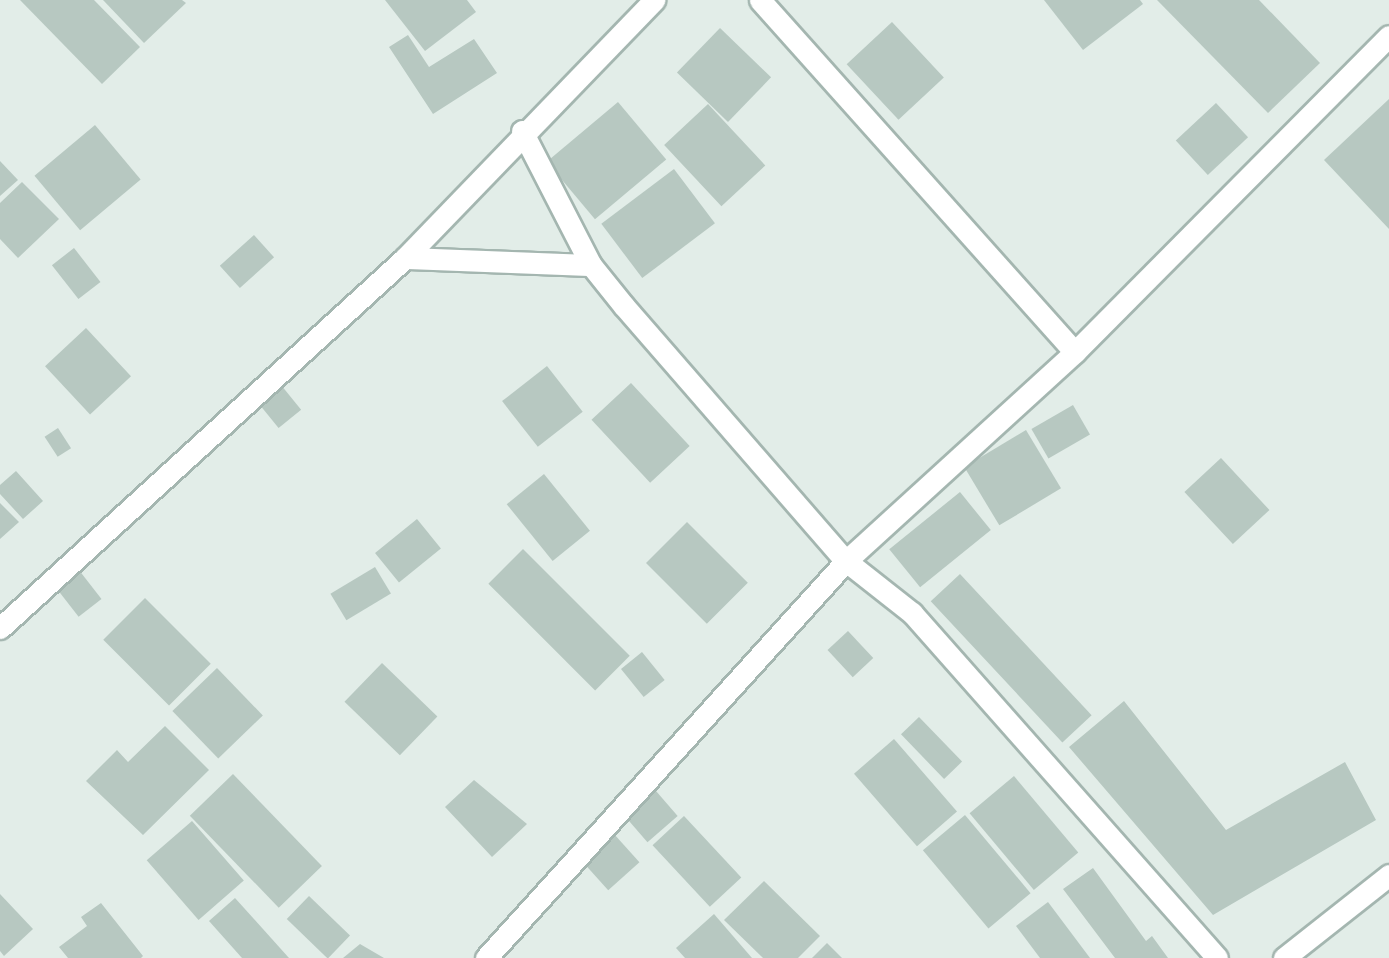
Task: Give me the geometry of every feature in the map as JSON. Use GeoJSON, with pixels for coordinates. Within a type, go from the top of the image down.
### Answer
{"type":"FeatureCollection","features":[{"type":"Feature","properties":{"kind":"street"},"geometry":{"type":"LineString","coordinates":[[0,628],[405,258],[522,131],[653,0]]}},
{"type":"Feature","properties":{"kind":"street"},"geometry":{"type":"LineString","coordinates":[[760,0],[1075,352]]}},
{"type":"Feature","properties":{"kind":"street"},"geometry":{"type":"LineString","coordinates":[[486,958],[846,561],[1075,352],[1389,36]]}},
{"type":"Feature","properties":{"kind":"street"},"geometry":{"type":"LineString","coordinates":[[522,131],[591,265],[846,561],[912,612],[1217,958]]}},
{"type":"Feature","properties":{"kind":"street"},"geometry":{"type":"LineString","coordinates":[[405,258],[591,265]]}},
{"type":"Feature","properties":{"kind":"street"},"geometry":{"type":"LineString","coordinates":[[1284,958],[1389,875]]}},
{"type":"Feature","properties":{"kind":"building"},"geometry":{"type":"Polygon","coordinates":[[[20,0],[94,0],[140,47],[102,84],[20,0]]]}},
{"type":"Feature","properties":{"kind":"building"},"geometry":{"type":"Polygon","coordinates":[[[103,0],[182,0],[186,3],[144,43],[103,0]]]}},
{"type":"Feature","properties":{"kind":"building"},"geometry":{"type":"Polygon","coordinates":[[[385,0],[467,0],[476,12],[425,51],[385,0]]]}},
{"type":"Feature","properties":{"kind":"building"},"geometry":{"type":"Polygon","coordinates":[[[1044,0],[1140,0],[1143,4],[1083,50],[1044,0]]]}},
{"type":"Feature","properties":{"kind":"building"},"geometry":{"type":"Polygon","coordinates":[[[1157,0],[1259,0],[1320,63],[1268,113],[1157,0]]]}},
{"type":"Feature","properties":{"kind":"building"},"geometry":{"type":"Polygon","coordinates":[[[892,22],[944,78],[898,120],[847,64],[892,22]]]}},
{"type":"Feature","properties":{"kind":"building"},"geometry":{"type":"Polygon","coordinates":[[[720,28],[771,77],[728,122],[677,73],[720,28]]]}},
{"type":"Feature","properties":{"kind":"building"},"geometry":{"type":"Polygon","coordinates":[[[408,35],[429,67],[474,39],[497,73],[433,114],[389,47],[408,35]]]}},
{"type":"Feature","properties":{"kind":"building"},"geometry":{"type":"Polygon","coordinates":[[[1389,99],[1389,229],[1324,160],[1389,99]]]}},
{"type":"Feature","properties":{"kind":"building"},"geometry":{"type":"Polygon","coordinates":[[[618,102],[666,159],[595,219],[547,162],[618,102]]]}},
{"type":"Feature","properties":{"kind":"building"},"geometry":{"type":"Polygon","coordinates":[[[1216,103],[1248,137],[1208,175],[1176,141],[1216,103]]]}},
{"type":"Feature","properties":{"kind":"building"},"geometry":{"type":"Polygon","coordinates":[[[708,104],[765,165],[721,206],[664,145],[708,104]]]}},
{"type":"Feature","properties":{"kind":"building"},"geometry":{"type":"Polygon","coordinates":[[[95,125],[141,179],[80,230],[34,176],[95,125]]]}},
{"type":"Feature","properties":{"kind":"building"},"geometry":{"type":"Polygon","coordinates":[[[0,161],[18,180],[0,196],[0,161]]]}},
{"type":"Feature","properties":{"kind":"building"},"geometry":{"type":"Polygon","coordinates":[[[674,169],[715,223],[642,278],[601,224],[674,169]]]}},
{"type":"Feature","properties":{"kind":"building"},"geometry":{"type":"Polygon","coordinates":[[[22,182],[59,219],[18,258],[0,239],[0,203],[22,182]]]}},
{"type":"Feature","properties":{"kind":"building"},"geometry":{"type":"Polygon","coordinates":[[[254,235],[274,257],[240,288],[220,266],[254,235]]]}},
{"type":"Feature","properties":{"kind":"building"},"geometry":{"type":"Polygon","coordinates":[[[74,248],[100,282],[78,299],[52,265],[74,248]]]}},
{"type":"Feature","properties":{"kind":"building"},"geometry":{"type":"Polygon","coordinates":[[[86,328],[131,376],[90,414],[45,366],[86,328]]]}},
{"type":"Feature","properties":{"kind":"building"},"geometry":{"type":"Polygon","coordinates":[[[547,366],[583,412],[538,447],[502,401],[547,366]]]}},
{"type":"Feature","properties":{"kind":"building"},"geometry":{"type":"Polygon","coordinates":[[[631,383],[690,446],[650,483],[592,420],[631,383]]]}},
{"type":"Feature","properties":{"kind":"building"},"geometry":{"type":"Polygon","coordinates":[[[281,385],[301,410],[279,428],[258,403],[281,385]]]}},
{"type":"Feature","properties":{"kind":"building"},"geometry":{"type":"Polygon","coordinates":[[[1073,405],[1090,434],[1048,458],[1031,429],[1073,405]]]}},
{"type":"Feature","properties":{"kind":"building"},"geometry":{"type":"Polygon","coordinates":[[[58,428],[71,448],[58,457],[45,437],[58,428]]]}},
{"type":"Feature","properties":{"kind":"building"},"geometry":{"type":"Polygon","coordinates":[[[1026,430],[1061,488],[999,525],[964,467],[1026,430]]]}},
{"type":"Feature","properties":{"kind":"building"},"geometry":{"type":"Polygon","coordinates":[[[1221,458],[1269,510],[1233,544],[1184,492],[1221,458]]]}},
{"type":"Feature","properties":{"kind":"building"},"geometry":{"type":"Polygon","coordinates":[[[16,471],[43,501],[23,519],[0,494],[0,485],[16,471]]]}},
{"type":"Feature","properties":{"kind":"building"},"geometry":{"type":"Polygon","coordinates":[[[544,474],[590,531],[553,561],[507,504],[544,474]]]}},
{"type":"Feature","properties":{"kind":"building"},"geometry":{"type":"Polygon","coordinates":[[[960,492],[991,530],[920,587],[889,549],[960,492]]]}},
{"type":"Feature","properties":{"kind":"building"},"geometry":{"type":"Polygon","coordinates":[[[0,503],[19,522],[0,539],[0,503]]]}},
{"type":"Feature","properties":{"kind":"building"},"geometry":{"type":"Polygon","coordinates":[[[417,519],[441,549],[399,583],[375,553],[417,519]]]}},
{"type":"Feature","properties":{"kind":"building"},"geometry":{"type":"Polygon","coordinates":[[[687,522],[748,583],[707,624],[646,563],[687,522]]]}},
{"type":"Feature","properties":{"kind":"building"},"geometry":{"type":"Polygon","coordinates":[[[523,549],[630,656],[595,690],[488,584],[523,549]]]}},
{"type":"Feature","properties":{"kind":"building"},"geometry":{"type":"Polygon","coordinates":[[[75,565],[101,599],[79,617],[52,583],[75,565]]]}},
{"type":"Feature","properties":{"kind":"building"},"geometry":{"type":"Polygon","coordinates":[[[375,567],[391,594],[346,620],[330,594],[375,567]]]}},
{"type":"Feature","properties":{"kind":"building"},"geometry":{"type":"Polygon","coordinates":[[[960,574],[1092,715],[1062,742],[931,601],[960,574]]]}},
{"type":"Feature","properties":{"kind":"building"},"geometry":{"type":"Polygon","coordinates":[[[145,598],[211,664],[169,705],[103,640],[145,598]]]}},
{"type":"Feature","properties":{"kind":"building"},"geometry":{"type":"Polygon","coordinates":[[[848,631],[873,658],[853,677],[828,650],[848,631]]]}},
{"type":"Feature","properties":{"kind":"building"},"geometry":{"type":"Polygon","coordinates":[[[642,652],[665,680],[644,697],[621,669],[642,652]]]}},
{"type":"Feature","properties":{"kind":"building"},"geometry":{"type":"Polygon","coordinates":[[[382,663],[437,716],[400,755],[344,702],[382,663]]]}},
{"type":"Feature","properties":{"kind":"building"},"geometry":{"type":"Polygon","coordinates":[[[217,668],[263,715],[218,759],[172,711],[217,668]]]}},
{"type":"Feature","properties":{"kind":"building"},"geometry":{"type":"Polygon","coordinates":[[[1124,701],[1226,830],[1345,762],[1376,820],[1213,915],[1069,747],[1124,701]]]}},
{"type":"Feature","properties":{"kind":"building"},"geometry":{"type":"Polygon","coordinates":[[[919,717],[962,762],[944,779],[901,734],[919,717]]]}},
{"type":"Feature","properties":{"kind":"building"},"geometry":{"type":"Polygon","coordinates":[[[165,726],[209,770],[143,835],[86,781],[117,750],[128,762],[165,726]]]}},
{"type":"Feature","properties":{"kind":"building"},"geometry":{"type":"Polygon","coordinates":[[[894,739],[957,811],[917,846],[854,774],[894,739]]]}},
{"type":"Feature","properties":{"kind":"building"},"geometry":{"type":"Polygon","coordinates":[[[233,774],[322,866],[279,908],[190,816],[233,774]]]}},
{"type":"Feature","properties":{"kind":"building"},"geometry":{"type":"Polygon","coordinates":[[[1014,776],[1078,853],[1034,890],[970,813],[1014,776]]]}},
{"type":"Feature","properties":{"kind":"building"},"geometry":{"type":"Polygon","coordinates":[[[474,780],[527,824],[492,857],[445,807],[474,780]]]}},
{"type":"Feature","properties":{"kind":"building"},"geometry":{"type":"Polygon","coordinates":[[[656,791],[678,816],[647,842],[626,817],[656,791]]]}},
{"type":"Feature","properties":{"kind":"building"},"geometry":{"type":"Polygon","coordinates":[[[965,815],[1031,893],[988,928],[923,850],[965,815]]]}},
{"type":"Feature","properties":{"kind":"building"},"geometry":{"type":"Polygon","coordinates":[[[684,816],[741,877],[710,907],[653,845],[684,816]]]}},
{"type":"Feature","properties":{"kind":"building"},"geometry":{"type":"Polygon","coordinates":[[[192,821],[244,881],[199,920],[147,860],[192,821]]]}},
{"type":"Feature","properties":{"kind":"building"},"geometry":{"type":"Polygon","coordinates":[[[614,834],[639,862],[608,890],[583,862],[614,834]]]}},
{"type":"Feature","properties":{"kind":"building"},"geometry":{"type":"Polygon","coordinates":[[[1093,868],[1146,941],[1152,936],[1168,958],[1115,958],[1063,889],[1093,868]]]}},
{"type":"Feature","properties":{"kind":"building"},"geometry":{"type":"Polygon","coordinates":[[[764,881],[820,936],[798,958],[763,958],[724,920],[764,881]]]}},
{"type":"Feature","properties":{"kind":"building"},"geometry":{"type":"Polygon","coordinates":[[[0,894],[33,929],[4,956],[0,951],[0,894]]]}},
{"type":"Feature","properties":{"kind":"building"},"geometry":{"type":"Polygon","coordinates":[[[309,896],[350,936],[327,958],[287,919],[309,896]]]}},
{"type":"Feature","properties":{"kind":"building"},"geometry":{"type":"Polygon","coordinates":[[[235,898],[289,958],[242,958],[209,921],[235,898]]]}},
{"type":"Feature","properties":{"kind":"building"},"geometry":{"type":"Polygon","coordinates":[[[1048,902],[1090,958],[1040,958],[1016,926],[1048,902]]]}},
{"type":"Feature","properties":{"kind":"building"},"geometry":{"type":"Polygon","coordinates":[[[101,903],[143,956],[141,958],[68,958],[59,947],[87,926],[81,917],[101,903]]]}},
{"type":"Feature","properties":{"kind":"building"},"geometry":{"type":"Polygon","coordinates":[[[714,914],[752,958],[685,958],[676,948],[714,914]]]}},
{"type":"Feature","properties":{"kind":"building"},"geometry":{"type":"Polygon","coordinates":[[[827,943],[842,958],[812,958],[827,943]]]}},
{"type":"Feature","properties":{"kind":"building"},"geometry":{"type":"Polygon","coordinates":[[[360,944],[384,958],[343,958],[360,944]]]}}]}
